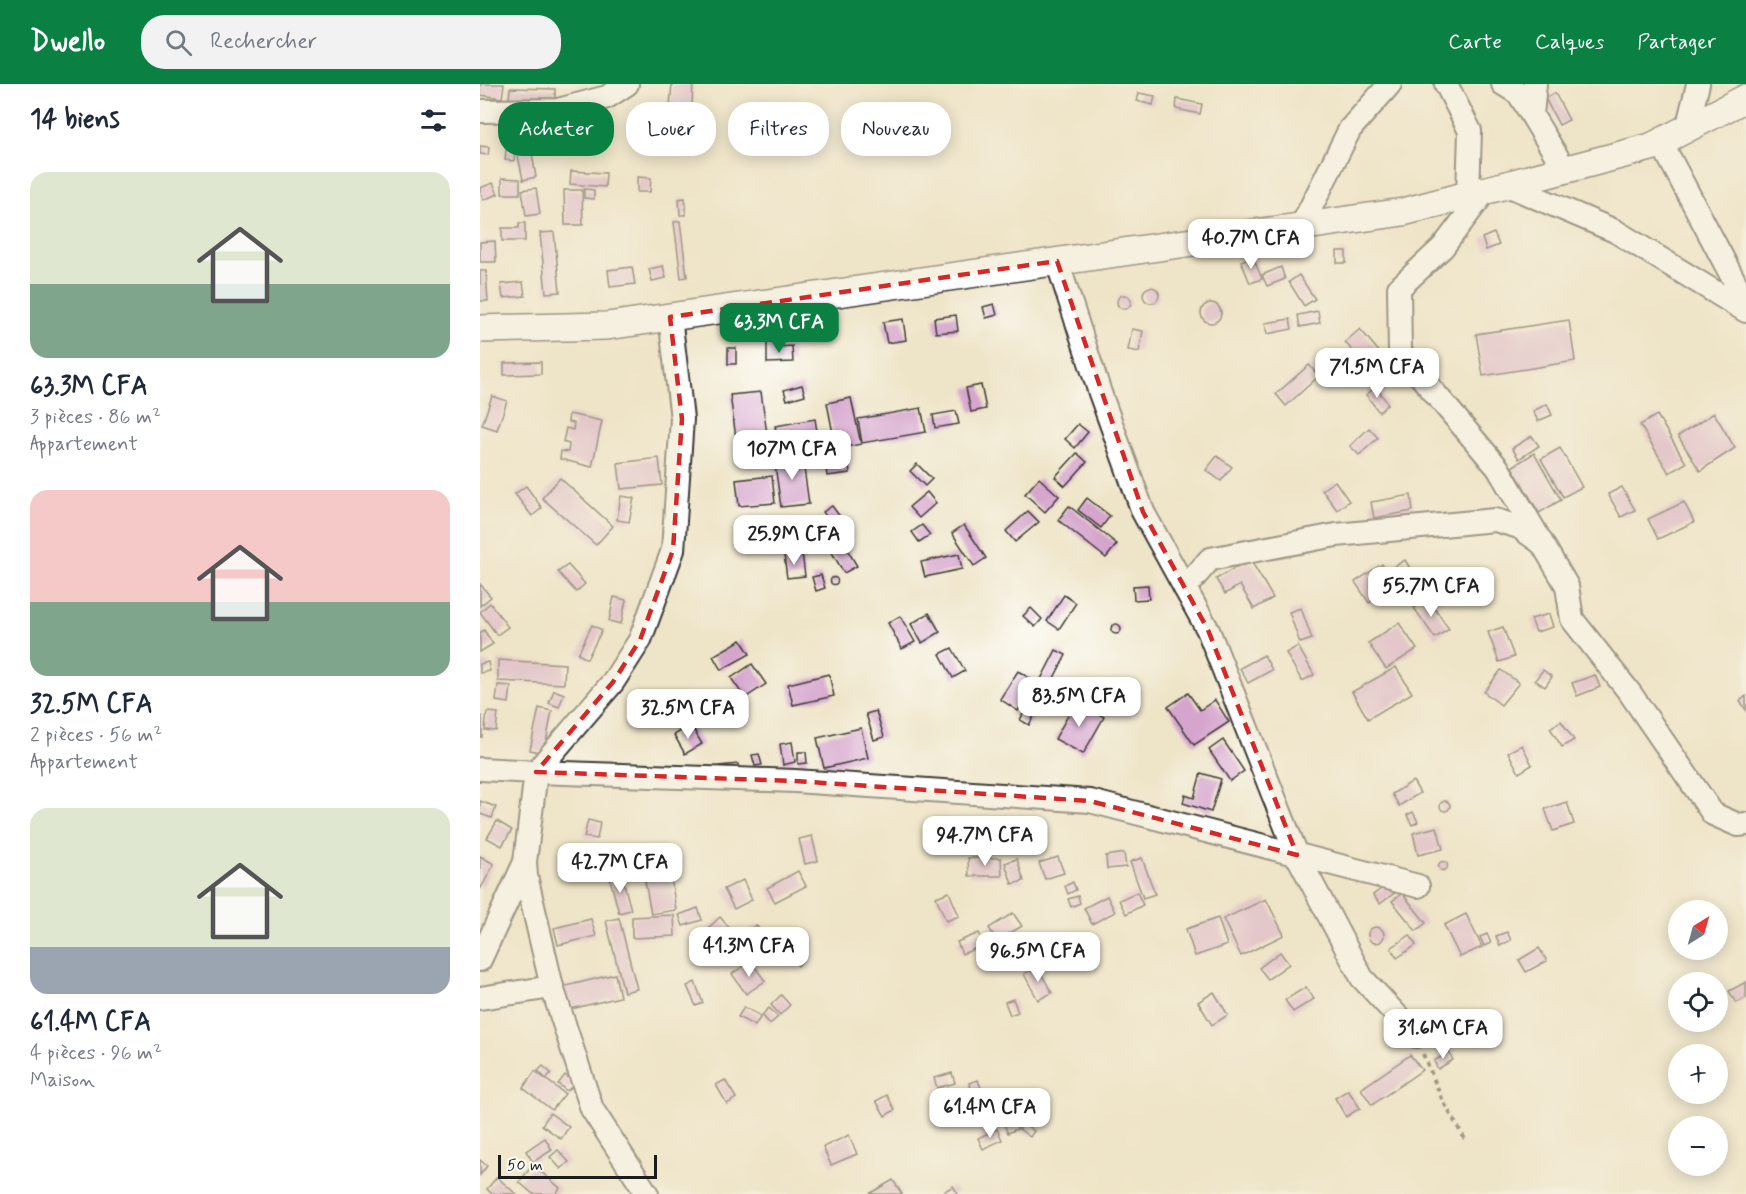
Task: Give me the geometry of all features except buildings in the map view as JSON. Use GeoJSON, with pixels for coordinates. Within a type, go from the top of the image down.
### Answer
{"type":"FeatureCollection","features":[{"type":"Feature","properties":{"kind":"street"},"geometry":{"type":"LineString","coordinates":[[480,111],[558,110],[607,97],[627,84]]}},
{"type":"Feature","properties":{"kind":"street"},"geometry":{"type":"LineString","coordinates":[[1301,227],[1350,129],[1390,84]]}},
{"type":"Feature","properties":{"kind":"street"},"geometry":{"type":"LineString","coordinates":[[1446,84],[1470,131],[1487,190]]}},
{"type":"Feature","properties":{"kind":"street"},"geometry":{"type":"LineString","coordinates":[[1503,84],[1519,94],[1565,170]]}},
{"type":"Feature","properties":{"kind":"street"},"geometry":{"type":"LineString","coordinates":[[1532,115],[1535,84]]}},
{"type":"Feature","properties":{"kind":"street"},"geometry":{"type":"LineString","coordinates":[[1687,129],[1698,84]]}},
{"type":"Feature","properties":{"kind":"street"},"geometry":{"type":"LineString","coordinates":[[481,332],[607,326],[1403,212],[1651,147],[1746,98]]}},
{"type":"Feature","properties":{"kind":"street"},"geometry":{"type":"LineString","coordinates":[[1661,142],[1746,303]]}},
{"type":"Feature","properties":{"kind":"street"},"geometry":{"type":"LineString","coordinates":[[1487,190],[1615,231],[1746,311]]}},
{"type":"Feature","properties":{"kind":"street"},"geometry":{"type":"LineString","coordinates":[[1487,190],[1443,246],[1399,288],[1400,352],[1498,468],[1567,586],[1572,619],[1630,693],[1713,814],[1738,825],[1746,824]]}},
{"type":"Feature","properties":{"kind":"street"},"geometry":{"type":"LineString","coordinates":[[1057,261],[1100,393],[1143,512],[1208,630],[1297,855],[1362,978],[1416,1036]]}},
{"type":"Feature","properties":{"kind":"street"},"geometry":{"type":"LineString","coordinates":[[647,1194],[592,1109],[552,987],[526,876],[525,862],[536,772],[613,682],[640,640],[673,550],[682,419],[670,317]]}},
{"type":"Feature","properties":{"kind":"street"},"geometry":{"type":"LineString","coordinates":[[1185,588],[1210,559],[1336,536],[1495,520],[1519,527],[1542,543]]}},
{"type":"Feature","properties":{"kind":"street"},"geometry":{"type":"LineString","coordinates":[[480,769],[795,781],[1090,801],[1418,886]]}},
{"type":"Feature","properties":{"kind":"street"},"geometry":{"type":"LineString","coordinates":[[480,960],[525,862]]}},
{"type":"Feature","properties":{"kind":"street"},"geometry":{"type":"LineString","coordinates":[[480,998],[552,987]]}},
{"type":"Feature","properties":{"kind":"path"},"geometry":{"type":"LineString","coordinates":[[1416,1036],[1443,1101],[1467,1142]]}},
{"type":"Feature","properties":{"kind":"highlighted area"},"geometry":{"type":"Polygon","coordinates":[[[1057,261],[1143,512],[1208,630],[1297,855],[1090,801],[795,781],[536,772],[613,682],[640,640],[673,550],[682,419],[670,317],[1057,261]]]}}]}
